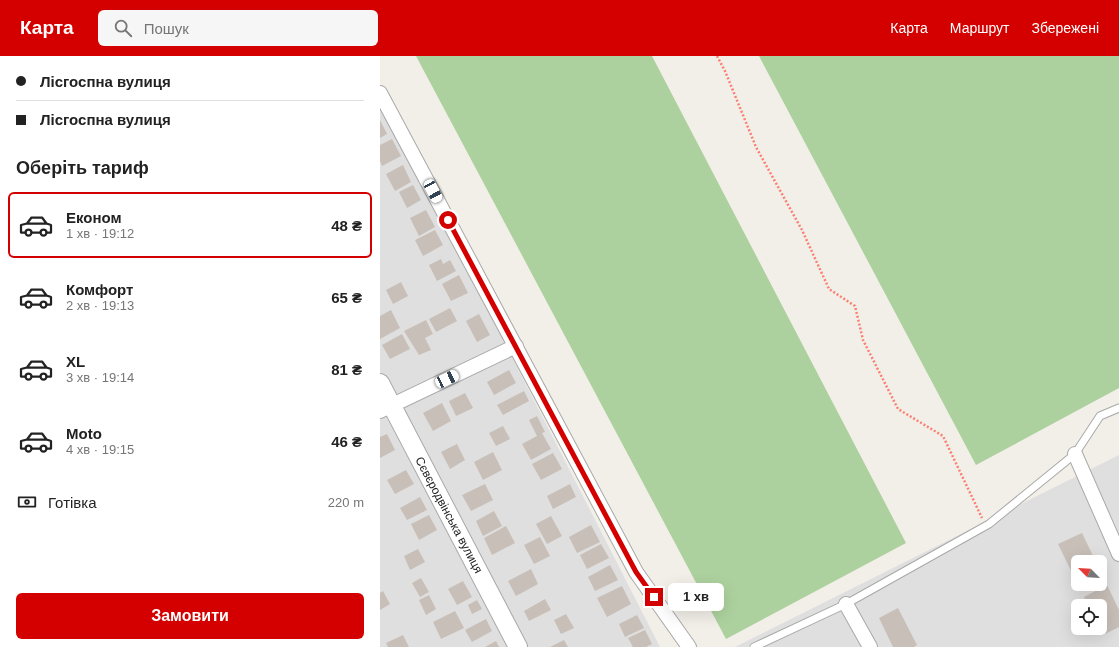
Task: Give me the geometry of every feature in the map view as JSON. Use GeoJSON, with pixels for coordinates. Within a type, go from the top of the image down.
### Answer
{"type":"FeatureCollection","features":[{"type":"Feature","properties":{"kind":"street"},"geometry":{"type":"LineString","coordinates":[[380,93],[636,572],[689,647]]}},
{"type":"Feature","properties":{"kind":"street"},"geometry":{"type":"LineString","coordinates":[[386,408],[516,346]]}},
{"type":"Feature","properties":{"kind":"street","name":"Сєвєродвінська вулиця"},"geometry":{"type":"LineString","coordinates":[[380,383],[386,408],[518,647]]}},
{"type":"Feature","properties":{"kind":"street"},"geometry":{"type":"LineString","coordinates":[[1075,454],[1119,554]]}},
{"type":"Feature","properties":{"kind":"street"},"geometry":{"type":"LineString","coordinates":[[846,604],[870,647]]}},
{"type":"Feature","properties":{"kind":"lane"},"geometry":{"type":"LineString","coordinates":[[754,647],[846,604],[985,526],[1075,454],[1100,416],[1119,408]]}},
{"type":"Feature","properties":{"kind":"path"},"geometry":{"type":"LineString","coordinates":[[717,56],[725,71],[756,147],[802,230],[829,289],[855,306],[863,340],[898,409],[943,436],[985,526]]}},
{"type":"Feature","properties":{"kind":"shaded area"},"geometry":{"type":"Polygon","coordinates":[[[380,99],[660,647],[380,647],[380,99]]]}},
{"type":"Feature","properties":{"kind":"shaded area"},"geometry":{"type":"Polygon","coordinates":[[[1119,455],[1119,647],[735,647],[1119,455]]]}},
{"type":"Feature","properties":{"kind":"green space"},"geometry":{"type":"Polygon","coordinates":[[[416,56],[652,56],[906,543],[726,639],[416,56]]]}},
{"type":"Feature","properties":{"kind":"green space"},"geometry":{"type":"Polygon","coordinates":[[[759,56],[1119,56],[1119,388],[976,465],[759,56]]]}},
{"type":"Feature","properties":{"kind":"building"},"geometry":{"type":"Polygon","coordinates":[[[380,120],[387,134],[380,138],[380,120]]]}},
{"type":"Feature","properties":{"kind":"building"},"geometry":{"type":"Polygon","coordinates":[[[392,139],[401,156],[382,166],[380,161],[380,145],[392,139]]]}},
{"type":"Feature","properties":{"kind":"building"},"geometry":{"type":"Polygon","coordinates":[[[403,165],[411,182],[395,191],[386,174],[403,165]]]}},
{"type":"Feature","properties":{"kind":"building"},"geometry":{"type":"Polygon","coordinates":[[[413,185],[421,200],[407,208],[399,192],[413,185]]]}},
{"type":"Feature","properties":{"kind":"building"},"geometry":{"type":"Polygon","coordinates":[[[426,210],[435,227],[419,236],[410,218],[426,210]]]}},
{"type":"Feature","properties":{"kind":"building"},"geometry":{"type":"Polygon","coordinates":[[[435,230],[443,245],[423,256],[415,240],[435,230]]]}},
{"type":"Feature","properties":{"kind":"building"},"geometry":{"type":"Polygon","coordinates":[[[441,259],[443,264],[450,260],[456,271],[437,281],[429,265],[441,259]]]}},
{"type":"Feature","properties":{"kind":"building"},"geometry":{"type":"Polygon","coordinates":[[[459,275],[468,293],[451,301],[442,284],[459,275]]]}},
{"type":"Feature","properties":{"kind":"building"},"geometry":{"type":"Polygon","coordinates":[[[401,282],[408,296],[393,304],[386,290],[401,282]]]}},
{"type":"Feature","properties":{"kind":"building"},"geometry":{"type":"Polygon","coordinates":[[[450,308],[457,321],[436,332],[429,319],[450,308]]]}},
{"type":"Feature","properties":{"kind":"building"},"geometry":{"type":"Polygon","coordinates":[[[391,310],[400,328],[380,339],[380,316],[391,310]]]}},
{"type":"Feature","properties":{"kind":"building"},"geometry":{"type":"Polygon","coordinates":[[[479,314],[490,335],[477,342],[466,321],[479,314]]]}},
{"type":"Feature","properties":{"kind":"building"},"geometry":{"type":"Polygon","coordinates":[[[426,320],[433,334],[425,338],[431,350],[419,355],[404,331],[426,320]]]}},
{"type":"Feature","properties":{"kind":"building"},"geometry":{"type":"Polygon","coordinates":[[[402,334],[410,349],[390,359],[382,345],[402,334]]]}},
{"type":"Feature","properties":{"kind":"building"},"geometry":{"type":"Polygon","coordinates":[[[509,370],[516,383],[494,395],[487,382],[509,370]]]}},
{"type":"Feature","properties":{"kind":"building"},"geometry":{"type":"Polygon","coordinates":[[[524,391],[529,401],[503,415],[497,405],[524,391]]]}},
{"type":"Feature","properties":{"kind":"building"},"geometry":{"type":"Polygon","coordinates":[[[465,393],[473,408],[456,416],[449,401],[465,393]]]}},
{"type":"Feature","properties":{"kind":"building"},"geometry":{"type":"Polygon","coordinates":[[[442,403],[451,421],[433,431],[423,413],[442,403]]]}},
{"type":"Feature","properties":{"kind":"building"},"geometry":{"type":"Polygon","coordinates":[[[537,416],[545,432],[542,433],[551,449],[531,460],[522,444],[537,436],[529,420],[537,416]]]}},
{"type":"Feature","properties":{"kind":"building"},"geometry":{"type":"Polygon","coordinates":[[[503,426],[510,439],[496,446],[489,433],[503,426]]]}},
{"type":"Feature","properties":{"kind":"building"},"geometry":{"type":"Polygon","coordinates":[[[387,434],[395,450],[380,458],[380,437],[387,434]]]}},
{"type":"Feature","properties":{"kind":"building"},"geometry":{"type":"Polygon","coordinates":[[[457,444],[465,460],[450,469],[441,452],[457,444]]]}},
{"type":"Feature","properties":{"kind":"building"},"geometry":{"type":"Polygon","coordinates":[[[493,452],[502,470],[483,480],[474,462],[493,452]]]}},
{"type":"Feature","properties":{"kind":"building"},"geometry":{"type":"Polygon","coordinates":[[[553,453],[562,469],[541,480],[532,464],[553,453]]]}},
{"type":"Feature","properties":{"kind":"building"},"geometry":{"type":"Polygon","coordinates":[[[406,470],[414,484],[395,494],[387,480],[406,470]]]}},
{"type":"Feature","properties":{"kind":"building"},"geometry":{"type":"Polygon","coordinates":[[[485,484],[493,500],[471,511],[462,495],[485,484]]]}},
{"type":"Feature","properties":{"kind":"building"},"geometry":{"type":"Polygon","coordinates":[[[570,484],[576,497],[553,509],[547,496],[570,484]]]}},
{"type":"Feature","properties":{"kind":"building"},"geometry":{"type":"Polygon","coordinates":[[[420,497],[427,510],[407,520],[400,508],[420,497]]]}},
{"type":"Feature","properties":{"kind":"building"},"geometry":{"type":"Polygon","coordinates":[[[494,511],[502,526],[483,536],[476,521],[494,511]]]}},
{"type":"Feature","properties":{"kind":"building"},"geometry":{"type":"Polygon","coordinates":[[[429,515],[437,530],[419,540],[411,524],[429,515]]]}},
{"type":"Feature","properties":{"kind":"building"},"geometry":{"type":"Polygon","coordinates":[[[551,516],[562,536],[547,544],[536,524],[551,516]]]}},
{"type":"Feature","properties":{"kind":"building"},"geometry":{"type":"Polygon","coordinates":[[[591,525],[600,542],[577,553],[569,537],[591,525]]]}},
{"type":"Feature","properties":{"kind":"building"},"geometry":{"type":"Polygon","coordinates":[[[506,526],[515,543],[492,555],[484,538],[506,526]]]}},
{"type":"Feature","properties":{"kind":"building"},"geometry":{"type":"Polygon","coordinates":[[[1082,533],[1093,555],[1071,555],[1071,571],[1058,544],[1082,533]]]}},
{"type":"Feature","properties":{"kind":"building"},"geometry":{"type":"Polygon","coordinates":[[[540,537],[550,556],[534,564],[524,545],[540,537]]]}},
{"type":"Feature","properties":{"kind":"building"},"geometry":{"type":"Polygon","coordinates":[[[601,544],[609,558],[587,569],[580,555],[601,544]]]}},
{"type":"Feature","properties":{"kind":"building"},"geometry":{"type":"Polygon","coordinates":[[[418,549],[425,562],[410,570],[404,556],[418,549]]]}},
{"type":"Feature","properties":{"kind":"building"},"geometry":{"type":"Polygon","coordinates":[[[610,565],[618,580],[595,591],[588,577],[610,565]]]}},
{"type":"Feature","properties":{"kind":"building"},"geometry":{"type":"Polygon","coordinates":[[[531,569],[538,584],[516,596],[508,581],[531,569]]]}},
{"type":"Feature","properties":{"kind":"building"},"geometry":{"type":"Polygon","coordinates":[[[421,578],[429,592],[420,597],[412,583],[421,578]]]}},
{"type":"Feature","properties":{"kind":"building"},"geometry":{"type":"Polygon","coordinates":[[[463,581],[472,597],[457,605],[448,589],[463,581]]]}},
{"type":"Feature","properties":{"kind":"building"},"geometry":{"type":"Polygon","coordinates":[[[1107,585],[1119,610],[1119,627],[1107,633],[1107,599],[1085,599],[1084,597],[1096,591],[1107,591],[1107,585]]]}},
{"type":"Feature","properties":{"kind":"building"},"geometry":{"type":"Polygon","coordinates":[[[622,586],[631,604],[607,617],[597,598],[622,586]]]}},
{"type":"Feature","properties":{"kind":"building"},"geometry":{"type":"Polygon","coordinates":[[[383,591],[390,604],[380,610],[380,593],[383,591]]]}},
{"type":"Feature","properties":{"kind":"building"},"geometry":{"type":"Polygon","coordinates":[[[429,595],[436,609],[426,615],[419,600],[429,595]]]}},
{"type":"Feature","properties":{"kind":"building"},"geometry":{"type":"Polygon","coordinates":[[[545,599],[551,610],[529,621],[524,611],[545,599]]]}},
{"type":"Feature","properties":{"kind":"building"},"geometry":{"type":"Polygon","coordinates":[[[477,600],[482,609],[472,614],[468,605],[477,600]]]}},
{"type":"Feature","properties":{"kind":"building"},"geometry":{"type":"Polygon","coordinates":[[[898,608],[917,645],[914,647],[893,647],[879,618],[898,608]]]}},
{"type":"Feature","properties":{"kind":"building"},"geometry":{"type":"Polygon","coordinates":[[[455,611],[464,628],[441,639],[433,622],[455,611]]]}},
{"type":"Feature","properties":{"kind":"building"},"geometry":{"type":"Polygon","coordinates":[[[566,614],[574,628],[561,634],[554,620],[566,614]]]}},
{"type":"Feature","properties":{"kind":"building"},"geometry":{"type":"Polygon","coordinates":[[[637,615],[644,628],[625,637],[619,624],[637,615]]]}},
{"type":"Feature","properties":{"kind":"building"},"geometry":{"type":"Polygon","coordinates":[[[486,619],[492,631],[472,642],[465,630],[486,619]]]}},
{"type":"Feature","properties":{"kind":"building"},"geometry":{"type":"Polygon","coordinates":[[[645,630],[652,644],[646,647],[633,647],[628,638],[645,630]]]}},
{"type":"Feature","properties":{"kind":"building"},"geometry":{"type":"Polygon","coordinates":[[[403,635],[409,647],[388,647],[386,643],[403,635]]]}},
{"type":"Feature","properties":{"kind":"building"},"geometry":{"type":"Polygon","coordinates":[[[564,640],[568,647],[550,647],[564,640]]]}},
{"type":"Feature","properties":{"kind":"building"},"geometry":{"type":"Polygon","coordinates":[[[496,641],[499,647],[485,647],[496,641]]]}},
{"type":"Feature","properties":{"kind":"route"},"geometry":{"type":"LineString","coordinates":[[448,220],[636,572],[654,597]]}}]}
